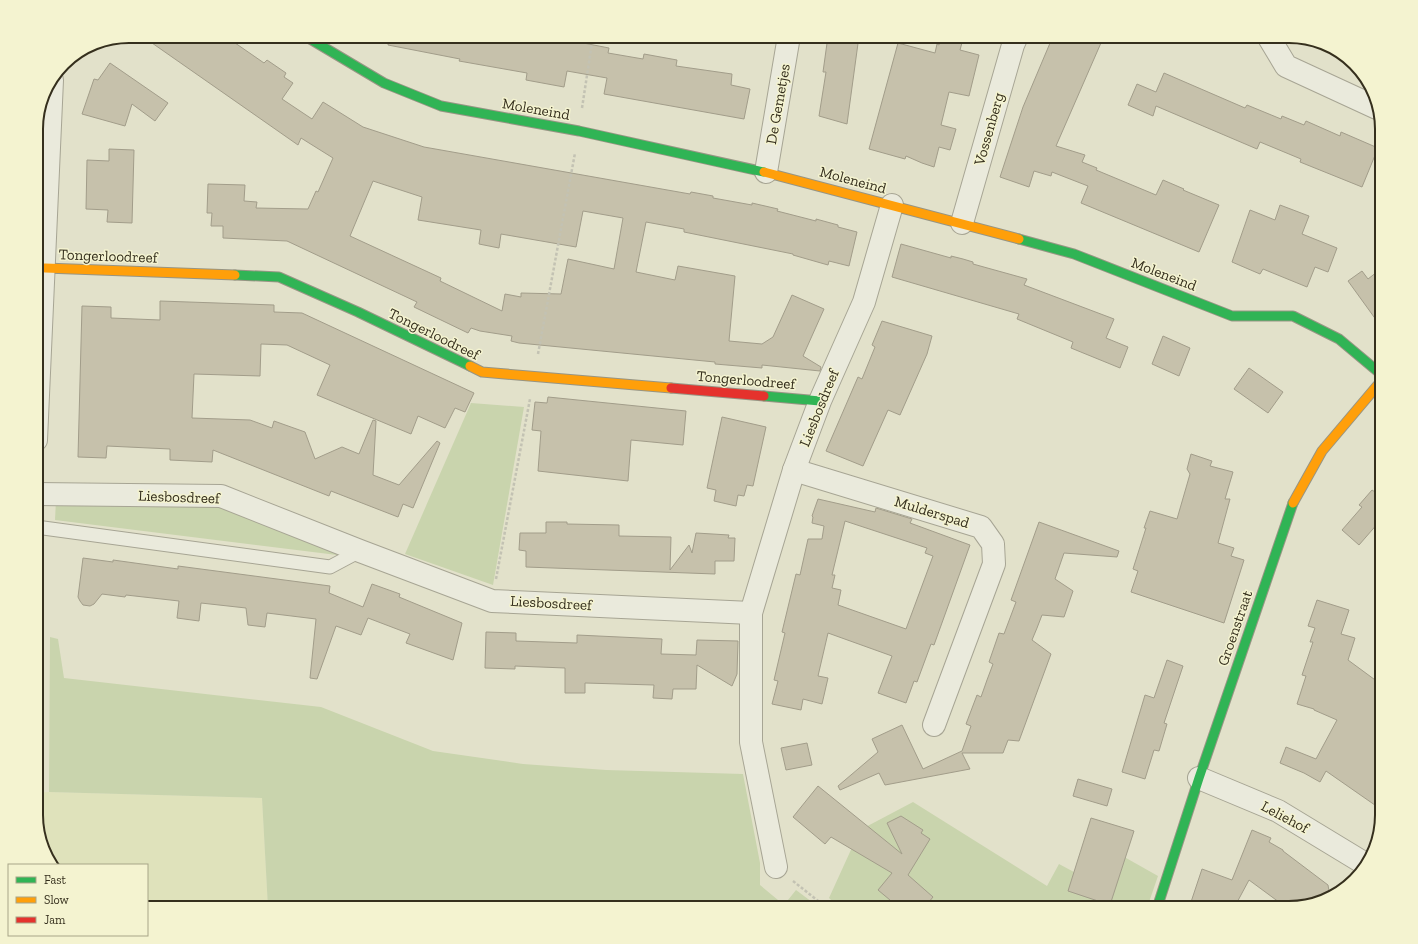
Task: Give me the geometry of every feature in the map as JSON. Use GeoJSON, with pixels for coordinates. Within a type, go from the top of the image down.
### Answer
{"type":"FeatureCollection","features":[{"type":"Feature","properties":{"kind":"street","name":"Moleneind"},"geometry":{"type":"LineString","coordinates":[[317,43],[384,83],[441,106],[579,131],[766,172],[962,223],[1074,254],[1232,316],[1293,316],[1339,339],[1375,368]]}},
{"type":"Feature","properties":{"kind":"street","name":"De Gemetjes"},"geometry":{"type":"LineString","coordinates":[[766,172],[788,43]]}},
{"type":"Feature","properties":{"kind":"street","name":"Vossenberg"},"geometry":{"type":"LineString","coordinates":[[962,223],[1014,43]]}},
{"type":"Feature","properties":{"kind":"street"},"geometry":{"type":"LineString","coordinates":[[1272,43],[1286,66],[1371,105]]}},
{"type":"Feature","properties":{"kind":"street"},"geometry":{"type":"LineString","coordinates":[[43,306],[52,92]]}},
{"type":"Feature","properties":{"kind":"street","name":"Liesbosdreef"},"geometry":{"type":"LineString","coordinates":[[776,867],[751,742],[751,613],[794,470],[820,401],[864,302],[892,205]]}},
{"type":"Feature","properties":{"kind":"street","name":"Tongerloodreef"},"geometry":{"type":"LineString","coordinates":[[45,268],[279,277],[358,312],[482,372],[820,401]]}},
{"type":"Feature","properties":{"kind":"street","name":"Groenstraat"},"geometry":{"type":"LineString","coordinates":[[1159,901],[1199,778],[1291,507],[1322,451],[1375,388]]}},
{"type":"Feature","properties":{"kind":"street","name":"Mulderspad"},"geometry":{"type":"LineString","coordinates":[[794,470],[981,527],[993,544],[994,564],[934,725]]}},
{"type":"Feature","properties":{"kind":"street","name":"Liesbosdreef"},"geometry":{"type":"LineString","coordinates":[[43,494],[222,496],[360,551],[492,601],[751,613]]}},
{"type":"Feature","properties":{"kind":"street","name":"Leliehof"},"geometry":{"type":"LineString","coordinates":[[1199,778],[1278,811],[1362,862]]}},
{"type":"Feature","properties":{"kind":"lane"},"geometry":{"type":"LineString","coordinates":[[43,528],[330,567],[360,551]]}},
{"type":"Feature","properties":{"kind":"path"},"geometry":{"type":"LineString","coordinates":[[492,601],[579,131],[592,43]]}},
{"type":"Feature","properties":{"kind":"path"},"geometry":{"type":"LineString","coordinates":[[776,867],[818,901]]}},
{"type":"Feature","properties":{"kind":"green space"},"geometry":{"type":"Polygon","coordinates":[[[471,403],[524,407],[493,585],[405,554],[471,403]]]}},
{"type":"Feature","properties":{"kind":"green space"},"geometry":{"type":"Polygon","coordinates":[[[56,500],[236,508],[341,553],[337,555],[55,520],[56,500]]]}},
{"type":"Feature","properties":{"kind":"green space"},"geometry":{"type":"Polygon","coordinates":[[[50,637],[58,639],[64,678],[321,707],[433,751],[523,764],[606,770],[743,774],[760,863],[760,885],[779,901],[268,901],[262,798],[49,792],[50,637]]]}},
{"type":"Feature","properties":{"kind":"green space"},"geometry":{"type":"Polygon","coordinates":[[[43,792],[262,798],[268,901],[148,901],[148,864],[59,864],[54,858],[46,837],[43,821],[43,792]]]}},
{"type":"Feature","properties":{"kind":"green space"},"geometry":{"type":"Polygon","coordinates":[[[913,802],[1047,886],[1059,864],[1087,879],[1119,854],[1158,876],[1149,901],[832,901],[829,898],[860,830],[913,802]]]}},
{"type":"Feature","properties":{"kind":"green space"},"geometry":{"type":"Polygon","coordinates":[[[796,890],[811,901],[787,901],[796,890]]]}},
{"type":"Feature","properties":{"kind":"building"},"geometry":{"type":"Polygon","coordinates":[[[152,43],[235,43],[264,63],[267,60],[286,73],[284,77],[293,83],[282,99],[312,119],[323,102],[363,127],[424,147],[690,194],[691,192],[713,196],[713,198],[752,205],[752,203],[778,209],[777,211],[816,221],[816,219],[838,225],[838,227],[857,232],[849,266],[829,261],[828,265],[793,254],[684,232],[684,229],[646,222],[636,272],[675,280],[678,266],[735,276],[729,341],[762,344],[773,337],[792,295],[824,309],[803,356],[821,367],[820,371],[762,365],[762,368],[715,364],[715,362],[519,343],[511,341],[512,336],[480,331],[471,328],[468,333],[414,307],[417,302],[287,241],[223,238],[223,226],[211,226],[212,213],[207,213],[208,184],[245,185],[244,201],[257,202],[256,208],[308,209],[316,191],[318,192],[333,158],[301,138],[298,145],[152,43]],[[373,181],[350,236],[441,278],[440,281],[502,311],[505,294],[521,297],[521,293],[561,294],[568,259],[614,269],[623,218],[583,211],[576,247],[501,234],[499,248],[479,244],[481,230],[418,220],[422,197],[373,181]]]}},
{"type":"Feature","properties":{"kind":"building"},"geometry":{"type":"Polygon","coordinates":[[[388,43],[583,43],[609,48],[608,53],[643,59],[644,54],[677,60],[676,66],[732,74],[731,85],[750,89],[744,119],[604,94],[607,78],[567,71],[564,87],[526,80],[527,73],[459,61],[460,59],[388,45],[388,43]]]}},
{"type":"Feature","properties":{"kind":"building"},"geometry":{"type":"Polygon","coordinates":[[[827,43],[858,43],[847,124],[819,116],[826,72],[823,72],[827,43]]]}},
{"type":"Feature","properties":{"kind":"building"},"geometry":{"type":"Polygon","coordinates":[[[898,43],[935,53],[937,44],[939,45],[939,43],[962,43],[960,50],[979,55],[969,96],[949,92],[941,125],[956,129],[950,150],[939,147],[934,167],[906,156],[905,159],[869,149],[898,43]]]}},
{"type":"Feature","properties":{"kind":"building"},"geometry":{"type":"Polygon","coordinates":[[[1050,43],[1101,43],[1056,146],[1085,155],[1082,162],[1097,168],[1096,170],[1156,195],[1163,180],[1219,205],[1199,252],[1081,203],[1088,186],[1052,172],[1051,176],[1034,171],[1029,187],[1000,177],[1023,107],[1050,43]]]}},
{"type":"Feature","properties":{"kind":"building"},"geometry":{"type":"Polygon","coordinates":[[[110,63],[168,103],[155,121],[132,104],[125,126],[82,114],[94,79],[98,80],[110,63]]]}},
{"type":"Feature","properties":{"kind":"building"},"geometry":{"type":"Polygon","coordinates":[[[1164,73],[1245,108],[1247,105],[1281,119],[1282,116],[1304,125],[1306,121],[1340,136],[1341,132],[1375,147],[1375,155],[1362,187],[1300,162],[1301,159],[1260,142],[1257,149],[1156,106],[1153,116],[1128,105],[1137,84],[1156,92],[1164,73]]]}},
{"type":"Feature","properties":{"kind":"building"},"geometry":{"type":"Polygon","coordinates":[[[109,149],[134,150],[132,223],[107,222],[108,210],[86,209],[87,160],[109,161],[109,149]]]}},
{"type":"Feature","properties":{"kind":"building"},"geometry":{"type":"Polygon","coordinates":[[[1280,205],[1309,216],[1302,234],[1337,248],[1328,272],[1315,267],[1307,287],[1263,269],[1260,274],[1232,262],[1250,210],[1275,220],[1280,205]]]}},
{"type":"Feature","properties":{"kind":"building"},"geometry":{"type":"Polygon","coordinates":[[[901,244],[951,258],[951,256],[963,259],[973,262],[973,264],[1027,279],[1024,285],[1114,319],[1106,338],[1128,347],[1120,368],[1071,348],[1073,342],[1017,319],[1019,314],[892,277],[901,244]]]}},
{"type":"Feature","properties":{"kind":"building"},"geometry":{"type":"Polygon","coordinates":[[[1362,271],[1368,279],[1375,274],[1375,318],[1348,281],[1362,271]]]}},
{"type":"Feature","properties":{"kind":"building"},"geometry":{"type":"Polygon","coordinates":[[[160,301],[274,305],[274,312],[302,313],[474,393],[465,412],[455,408],[445,428],[418,416],[411,434],[317,395],[330,365],[287,345],[261,344],[260,376],[194,374],[192,418],[250,420],[272,428],[274,421],[305,432],[315,459],[342,447],[359,454],[373,420],[376,421],[373,475],[399,485],[437,441],[440,443],[413,508],[403,504],[398,517],[331,491],[329,496],[213,450],[212,462],[170,460],[170,449],[107,446],[106,458],[78,457],[82,306],[111,307],[111,318],[160,320],[160,301]]]}},
{"type":"Feature","properties":{"kind":"building"},"geometry":{"type":"Polygon","coordinates":[[[882,321],[932,336],[927,354],[900,415],[888,410],[863,466],[826,451],[858,377],[862,379],[875,347],[872,345],[882,321]]]}},
{"type":"Feature","properties":{"kind":"building"},"geometry":{"type":"Polygon","coordinates":[[[1163,336],[1190,348],[1179,376],[1152,364],[1163,336]]]}},
{"type":"Feature","properties":{"kind":"building"},"geometry":{"type":"Polygon","coordinates":[[[1249,368],[1283,392],[1268,413],[1234,389],[1249,368]]]}},
{"type":"Feature","properties":{"kind":"building"},"geometry":{"type":"Polygon","coordinates":[[[548,397],[686,411],[683,445],[631,440],[628,481],[538,471],[541,431],[532,430],[535,402],[547,403],[548,397]]]}},
{"type":"Feature","properties":{"kind":"building"},"geometry":{"type":"Polygon","coordinates":[[[722,417],[766,427],[753,486],[747,485],[744,496],[738,495],[736,506],[714,501],[716,490],[707,488],[722,417]]]}},
{"type":"Feature","properties":{"kind":"building"},"geometry":{"type":"Polygon","coordinates":[[[1191,454],[1212,461],[1210,466],[1233,472],[1225,499],[1230,499],[1218,543],[1234,548],[1231,556],[1244,560],[1224,623],[1131,592],[1138,571],[1133,569],[1150,511],[1177,519],[1190,474],[1187,469],[1191,454]]]}},
{"type":"Feature","properties":{"kind":"building"},"geometry":{"type":"Polygon","coordinates":[[[1372,490],[1375,492],[1375,527],[1359,545],[1342,530],[1362,507],[1359,505],[1372,490]]]}},
{"type":"Feature","properties":{"kind":"building"},"geometry":{"type":"Polygon","coordinates":[[[818,499],[875,512],[876,508],[912,519],[910,523],[970,545],[934,645],[931,644],[917,682],[914,681],[906,703],[878,693],[892,656],[828,633],[818,676],[828,678],[822,704],[803,699],[801,710],[772,704],[778,681],[774,680],[785,633],[782,632],[796,574],[800,575],[808,539],[822,539],[824,526],[812,523],[812,516],[818,499]],[[845,521],[832,575],[835,575],[832,588],[841,590],[838,605],[906,629],[933,556],[925,553],[927,548],[845,521]]]}},
{"type":"Feature","properties":{"kind":"building"},"geometry":{"type":"Polygon","coordinates":[[[546,522],[619,525],[619,536],[671,537],[670,570],[689,545],[692,553],[696,533],[729,535],[728,538],[735,538],[734,561],[715,561],[715,574],[526,567],[526,551],[519,550],[520,533],[546,533],[546,522]]]}},
{"type":"Feature","properties":{"kind":"building"},"geometry":{"type":"Polygon","coordinates":[[[1039,522],[1119,551],[1117,557],[1064,553],[1055,579],[1073,591],[1064,617],[1042,615],[1032,640],[1051,654],[1019,741],[1008,740],[1003,753],[962,753],[970,769],[885,785],[879,773],[840,790],[838,786],[878,752],[872,739],[902,725],[923,769],[962,751],[971,726],[966,724],[977,695],[981,697],[993,664],[989,662],[999,633],[1004,634],[1016,602],[1011,600],[1039,522]]]}},
{"type":"Feature","properties":{"kind":"building"},"geometry":{"type":"Polygon","coordinates":[[[83,558],[113,562],[113,560],[178,569],[178,566],[330,586],[329,593],[363,607],[372,584],[400,594],[399,597],[462,623],[453,660],[406,643],[410,634],[368,618],[361,635],[336,626],[317,679],[310,678],[316,619],[267,613],[265,627],[248,625],[246,608],[201,603],[199,621],[177,618],[179,601],[126,595],[125,597],[102,594],[94,604],[90,606],[83,605],[78,597],[83,558]]]}},
{"type":"Feature","properties":{"kind":"building"},"geometry":{"type":"Polygon","coordinates":[[[1317,600],[1349,610],[1341,634],[1355,638],[1348,660],[1375,680],[1375,805],[1326,771],[1320,782],[1304,773],[1280,763],[1286,747],[1316,759],[1337,720],[1314,709],[1297,704],[1306,676],[1302,675],[1313,642],[1310,642],[1315,628],[1308,626],[1317,600]]]}},
{"type":"Feature","properties":{"kind":"building"},"geometry":{"type":"Polygon","coordinates":[[[486,632],[516,633],[516,641],[577,643],[577,635],[662,639],[661,654],[696,655],[697,640],[738,641],[737,674],[732,686],[697,665],[696,689],[673,689],[672,699],[653,698],[654,685],[585,683],[585,693],[565,693],[565,668],[515,666],[515,669],[485,668],[486,632]]]}},
{"type":"Feature","properties":{"kind":"building"},"geometry":{"type":"Polygon","coordinates":[[[1167,660],[1183,666],[1164,723],[1167,724],[1159,751],[1154,750],[1145,779],[1122,772],[1145,695],[1154,698],[1167,660]]]}},
{"type":"Feature","properties":{"kind":"building"},"geometry":{"type":"Polygon","coordinates":[[[807,743],[812,765],[786,770],[781,748],[807,743]]]}},
{"type":"Feature","properties":{"kind":"building"},"geometry":{"type":"Polygon","coordinates":[[[1078,779],[1112,789],[1107,806],[1073,796],[1078,779]]]}},
{"type":"Feature","properties":{"kind":"building"},"geometry":{"type":"Polygon","coordinates":[[[818,786],[902,854],[887,823],[901,816],[923,830],[921,833],[930,839],[908,875],[933,897],[930,901],[889,901],[890,900],[878,890],[892,873],[831,837],[825,844],[793,817],[818,786]]]}},
{"type":"Feature","properties":{"kind":"building"},"geometry":{"type":"Polygon","coordinates":[[[1091,818],[1134,831],[1111,901],[1098,901],[1068,891],[1091,818]]]}},
{"type":"Feature","properties":{"kind":"building"},"geometry":{"type":"Polygon","coordinates":[[[1252,830],[1271,838],[1269,842],[1283,850],[1328,885],[1329,891],[1311,898],[1278,901],[1249,880],[1238,901],[1191,901],[1202,869],[1232,880],[1252,830]]]}},
{"type":"Feature","properties":{"kind":"traffic: fast"},"geometry":{"type":"LineString","coordinates":[[317,43],[384,83],[441,106],[579,131],[764,172]]}},
{"type":"Feature","properties":{"kind":"traffic: fast"},"geometry":{"type":"LineString","coordinates":[[1019,239],[1074,254],[1232,316],[1293,316],[1339,339],[1375,369]]}},
{"type":"Feature","properties":{"kind":"traffic: fast"},"geometry":{"type":"LineString","coordinates":[[235,275],[279,277],[358,312],[470,366]]}},
{"type":"Feature","properties":{"kind":"traffic: fast"},"geometry":{"type":"LineString","coordinates":[[764,396],[820,401]]}},
{"type":"Feature","properties":{"kind":"traffic: fast"},"geometry":{"type":"LineString","coordinates":[[1159,901],[1199,778],[1293,503]]}},
{"type":"Feature","properties":{"kind":"traffic: slow"},"geometry":{"type":"LineString","coordinates":[[764,172],[1019,239]]}},
{"type":"Feature","properties":{"kind":"traffic: slow"},"geometry":{"type":"LineString","coordinates":[[45,268],[235,275]]}},
{"type":"Feature","properties":{"kind":"traffic: slow"},"geometry":{"type":"LineString","coordinates":[[470,366],[482,372],[671,388]]}},
{"type":"Feature","properties":{"kind":"traffic: slow"},"geometry":{"type":"LineString","coordinates":[[1293,503],[1322,451],[1375,388]]}},
{"type":"Feature","properties":{"kind":"traffic: jam"},"geometry":{"type":"LineString","coordinates":[[671,388],[764,396]]}}]}
